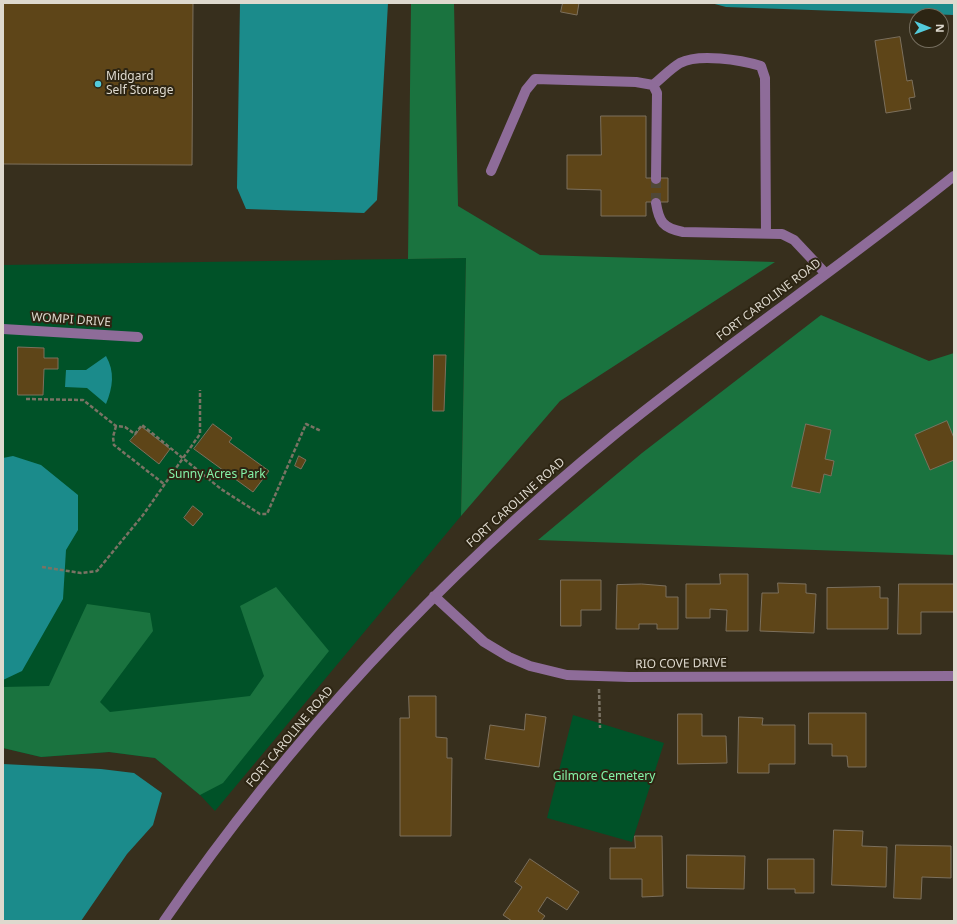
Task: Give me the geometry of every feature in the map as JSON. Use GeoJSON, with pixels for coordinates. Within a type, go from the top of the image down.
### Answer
{"type":"FeatureCollection","features":[{"type":"Feature","properties":{"kind":"street"},"geometry":{"type":"LineString","coordinates":[[491,171],[526,90],[535,78],[636,82],[653,85],[680,63],[704,57],[750,62],[761,66],[765,78],[766,233]]}},
{"type":"Feature","properties":{"kind":"street"},"geometry":{"type":"LineString","coordinates":[[653,85],[657,93],[656,178]]}},
{"type":"Feature","properties":{"kind":"street","name":"FORT CAROLINE ROAD"},"geometry":{"type":"LineString","coordinates":[[164,921],[196,874],[275,773],[348,688],[434,596],[550,489],[614,435],[954,176]]}},
{"type":"Feature","properties":{"kind":"street"},"geometry":{"type":"LineString","coordinates":[[656,202],[659,218],[670,229],[683,232],[782,234],[794,240],[826,274]]}},
{"type":"Feature","properties":{"kind":"street","name":"WOMPI DRIVE"},"geometry":{"type":"LineString","coordinates":[[3,328],[138,337]]}},
{"type":"Feature","properties":{"kind":"street","name":"RIO COVE DRIVE"},"geometry":{"type":"LineString","coordinates":[[434,596],[484,642],[530,666],[567,675],[954,676]]}},
{"type":"Feature","properties":{"kind":"path"},"geometry":{"type":"LineString","coordinates":[[42,567],[81,573],[97,571],[143,515],[200,434],[200,390]]}},
{"type":"Feature","properties":{"kind":"path"},"geometry":{"type":"LineString","coordinates":[[26,399],[83,400],[116,426],[125,427],[134,434],[142,425],[184,457],[221,489],[260,514],[267,514],[306,424],[321,431]]}},
{"type":"Feature","properties":{"kind":"path"},"geometry":{"type":"LineString","coordinates":[[116,426],[112,437],[114,446],[164,484]]}},
{"type":"Feature","properties":{"kind":"path"},"geometry":{"type":"LineString","coordinates":[[598,676],[600,728]]}},
{"type":"Feature","properties":{"kind":"green space"},"geometry":{"type":"Polygon","coordinates":[[[411,3],[454,3],[458,206],[540,255],[775,262],[560,401],[461,516],[466,258],[408,259],[411,3]]]}},
{"type":"Feature","properties":{"kind":"green space","name":"Sunny Acres Park"},"geometry":{"type":"Polygon","coordinates":[[[466,258],[461,516],[215,811],[200,795],[155,758],[109,752],[41,757],[3,748],[3,265],[466,258]]]}},
{"type":"Feature","properties":{"kind":"green space"},"geometry":{"type":"Polygon","coordinates":[[[821,315],[929,361],[954,353],[954,555],[538,540],[642,453],[821,315]]]}},
{"type":"Feature","properties":{"kind":"green space"},"geometry":{"type":"Polygon","coordinates":[[[276,587],[329,651],[223,783],[200,795],[155,758],[109,752],[41,757],[3,748],[3,687],[49,686],[87,604],[150,613],[153,631],[100,702],[110,712],[250,696],[264,676],[240,606],[276,587]]]}},
{"type":"Feature","properties":{"kind":"green space","name":"Gilmore Cemetery"},"geometry":{"type":"Polygon","coordinates":[[[573,715],[664,743],[632,842],[547,818],[573,715]]]}},
{"type":"Feature","properties":{"kind":"water"},"geometry":{"type":"Polygon","coordinates":[[[240,3],[388,3],[377,200],[364,213],[246,209],[237,188],[240,3]]]}},
{"type":"Feature","properties":{"kind":"water"},"geometry":{"type":"Polygon","coordinates":[[[711,3],[954,3],[954,15],[949,15],[949,8],[909,8],[909,13],[726,7],[711,3]]]}},
{"type":"Feature","properties":{"kind":"water"},"geometry":{"type":"Polygon","coordinates":[[[106,356],[111,368],[112,380],[106,404],[87,388],[65,387],[66,370],[86,370],[106,356]]]}},
{"type":"Feature","properties":{"kind":"water"},"geometry":{"type":"Polygon","coordinates":[[[13,456],[41,465],[78,495],[78,530],[66,550],[63,599],[22,671],[3,680],[3,458],[13,456]]]}},
{"type":"Feature","properties":{"kind":"water"},"geometry":{"type":"Polygon","coordinates":[[[3,764],[101,769],[134,773],[162,793],[153,825],[127,854],[81,921],[3,921],[3,764]]]}},
{"type":"Feature","properties":{"kind":"building","name":"Midgard Self Storage"},"geometry":{"type":"Polygon","coordinates":[[[3,3],[193,3],[192,165],[3,164],[3,3]]]}},
{"type":"Feature","properties":{"kind":"building"},"geometry":{"type":"Polygon","coordinates":[[[563,3],[579,3],[577,15],[561,12],[563,3]]]}},
{"type":"Feature","properties":{"kind":"building"},"geometry":{"type":"Polygon","coordinates":[[[900,37],[907,81],[912,80],[915,97],[909,98],[911,109],[886,113],[875,41],[900,37]]]}},
{"type":"Feature","properties":{"kind":"building"},"geometry":{"type":"Polygon","coordinates":[[[601,116],[646,116],[646,178],[668,178],[668,202],[646,202],[646,216],[601,216],[601,190],[567,189],[567,155],[601,155],[601,116]]]}},
{"type":"Feature","properties":{"kind":"building"},"geometry":{"type":"Polygon","coordinates":[[[18,347],[44,348],[44,358],[58,358],[58,369],[44,369],[43,395],[18,395],[18,347]]]}},
{"type":"Feature","properties":{"kind":"building"},"geometry":{"type":"Polygon","coordinates":[[[434,355],[446,355],[444,411],[433,411],[434,355]]]}},
{"type":"Feature","properties":{"kind":"building"},"geometry":{"type":"Polygon","coordinates":[[[947,421],[954,438],[954,460],[930,470],[915,435],[947,421]]]}},
{"type":"Feature","properties":{"kind":"building"},"geometry":{"type":"Polygon","coordinates":[[[213,424],[232,438],[229,442],[269,471],[253,492],[194,449],[213,424]]]}},
{"type":"Feature","properties":{"kind":"building"},"geometry":{"type":"Polygon","coordinates":[[[806,424],[831,430],[825,459],[834,461],[831,476],[824,474],[820,493],[792,487],[806,424]]]}},
{"type":"Feature","properties":{"kind":"building"},"geometry":{"type":"Polygon","coordinates":[[[142,427],[170,449],[159,464],[130,441],[142,427]]]}},
{"type":"Feature","properties":{"kind":"building"},"geometry":{"type":"Polygon","coordinates":[[[299,456],[306,460],[301,469],[295,466],[299,456]]]}},
{"type":"Feature","properties":{"kind":"building"},"geometry":{"type":"Polygon","coordinates":[[[193,506],[203,514],[193,526],[184,518],[193,506]]]}},
{"type":"Feature","properties":{"kind":"building"},"geometry":{"type":"Polygon","coordinates":[[[720,574],[748,574],[748,631],[726,631],[727,610],[710,609],[710,618],[686,618],[686,584],[720,584],[720,574]]]}},
{"type":"Feature","properties":{"kind":"building"},"geometry":{"type":"Polygon","coordinates":[[[561,580],[601,580],[601,610],[581,610],[581,626],[561,626],[561,580]]]}},
{"type":"Feature","properties":{"kind":"building"},"geometry":{"type":"Polygon","coordinates":[[[778,583],[806,584],[806,593],[816,594],[814,633],[760,631],[762,593],[778,593],[778,583]]]}},
{"type":"Feature","properties":{"kind":"building"},"geometry":{"type":"Polygon","coordinates":[[[642,584],[666,586],[666,597],[678,597],[678,629],[657,629],[657,624],[639,624],[639,629],[616,629],[617,585],[642,584]]]}},
{"type":"Feature","properties":{"kind":"building"},"geometry":{"type":"Polygon","coordinates":[[[899,584],[954,584],[954,612],[921,612],[921,634],[898,634],[899,584]]]}},
{"type":"Feature","properties":{"kind":"building"},"geometry":{"type":"Polygon","coordinates":[[[880,587],[880,598],[888,598],[888,629],[827,629],[827,588],[880,587]]]}},
{"type":"Feature","properties":{"kind":"building"},"geometry":{"type":"Polygon","coordinates":[[[409,696],[436,696],[436,737],[447,738],[447,758],[452,758],[451,836],[400,836],[400,718],[409,718],[409,696]]]}},
{"type":"Feature","properties":{"kind":"building"},"geometry":{"type":"Polygon","coordinates":[[[809,713],[866,713],[866,767],[848,767],[847,756],[832,756],[832,744],[809,744],[809,713]]]}},
{"type":"Feature","properties":{"kind":"building"},"geometry":{"type":"Polygon","coordinates":[[[526,714],[546,717],[539,767],[485,759],[490,725],[524,730],[526,714]]]}},
{"type":"Feature","properties":{"kind":"building"},"geometry":{"type":"Polygon","coordinates":[[[678,714],[702,714],[702,736],[726,736],[727,763],[678,764],[678,714]]]}},
{"type":"Feature","properties":{"kind":"building"},"geometry":{"type":"Polygon","coordinates":[[[739,717],[763,718],[762,725],[795,725],[795,764],[769,764],[769,773],[738,773],[739,717]]]}},
{"type":"Feature","properties":{"kind":"building"},"geometry":{"type":"Polygon","coordinates":[[[834,830],[863,831],[862,846],[887,847],[886,887],[832,885],[834,830]]]}},
{"type":"Feature","properties":{"kind":"building"},"geometry":{"type":"Polygon","coordinates":[[[635,836],[662,836],[663,896],[642,897],[642,879],[610,879],[610,848],[635,848],[635,836]]]}},
{"type":"Feature","properties":{"kind":"building"},"geometry":{"type":"Polygon","coordinates":[[[896,845],[951,846],[951,878],[922,877],[921,899],[894,898],[896,845]]]}},
{"type":"Feature","properties":{"kind":"building"},"geometry":{"type":"Polygon","coordinates":[[[687,855],[745,856],[744,889],[687,888],[687,855]]]}},
{"type":"Feature","properties":{"kind":"building"},"geometry":{"type":"Polygon","coordinates":[[[530,859],[579,892],[567,910],[547,897],[538,911],[545,916],[541,921],[512,921],[503,915],[522,887],[515,882],[530,859]]]}},
{"type":"Feature","properties":{"kind":"building"},"geometry":{"type":"Polygon","coordinates":[[[768,859],[814,859],[814,893],[795,893],[795,889],[768,889],[768,859]]]}},
{"type":"Feature","properties":{"kind":"tunnel"},"geometry":{"type":"LineString","coordinates":[[656,179],[656,203]]}},
{"type":"Feature","properties":{"kind":"place","name":"Midgard Self Storage"},"geometry":{"type":"Point","coordinates":[98,84]}}]}
